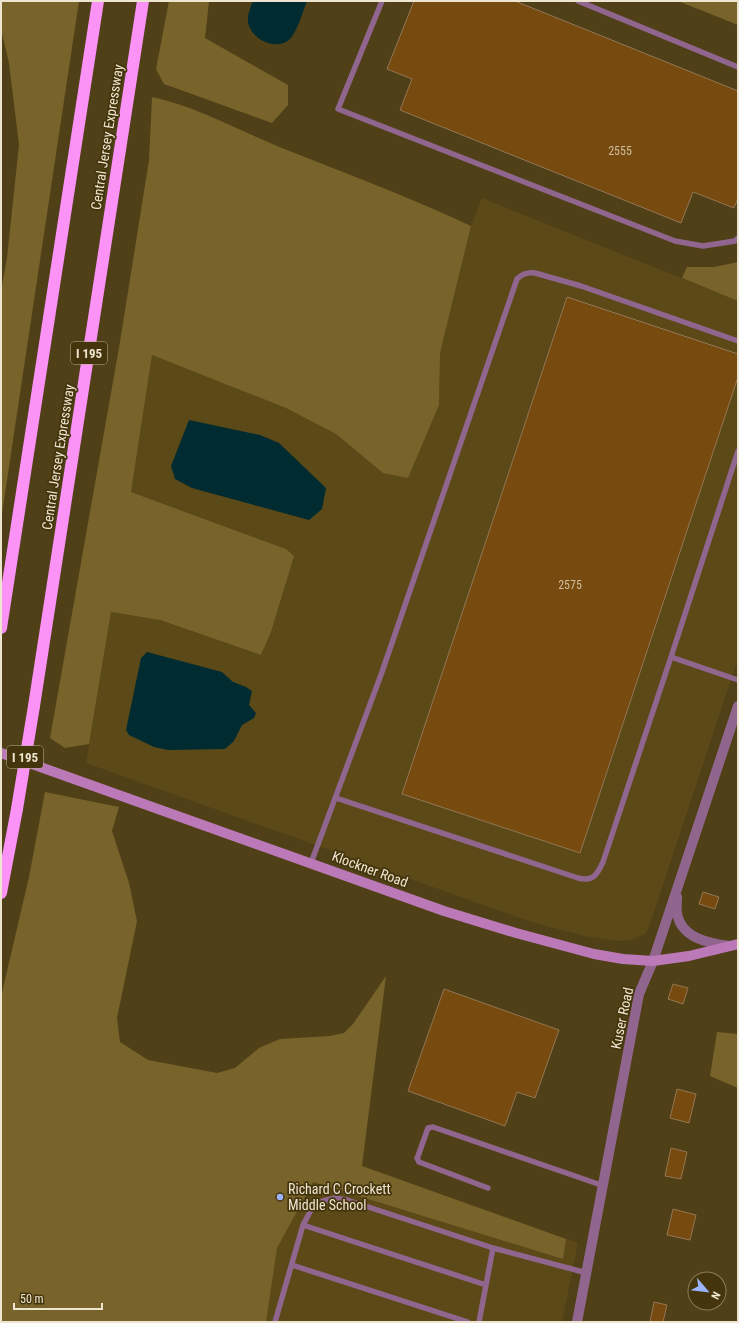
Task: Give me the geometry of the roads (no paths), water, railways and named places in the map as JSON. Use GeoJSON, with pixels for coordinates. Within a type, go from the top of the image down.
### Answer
{"type":"FeatureCollection","features":[{"type":"Feature","properties":{"kind":"highway","name":"Central Jersey Expressway"},"geometry":{"type":"LineString","coordinates":[[1,628],[98,1]]}},
{"type":"Feature","properties":{"kind":"highway","name":"Central Jersey Expressway"},"geometry":{"type":"LineString","coordinates":[[1,893],[34,706],[143,1]]}},
{"type":"Feature","properties":{"kind":"main road","name":"Klockner Road"},"geometry":{"type":"LineString","coordinates":[[1,752],[444,911],[516,933],[594,954],[623,959],[653,961],[689,956],[734,945]]}},
{"type":"Feature","properties":{"kind":"street","name":"Kuser Road"},"geometry":{"type":"LineString","coordinates":[[577,1322],[640,994],[653,961],[738,706]]}},
{"type":"Feature","properties":{"kind":"street"},"geometry":{"type":"LineString","coordinates":[[678,884],[677,913],[684,929],[691,935],[710,943],[734,945]]}},
{"type":"Feature","properties":{"kind":"lane"},"geometry":{"type":"LineString","coordinates":[[382,1],[338,109],[675,241],[703,246],[735,240],[738,238]]}},
{"type":"Feature","properties":{"kind":"lane"},"geometry":{"type":"LineString","coordinates":[[578,1],[738,67]]}},
{"type":"Feature","properties":{"kind":"lane"},"geometry":{"type":"LineString","coordinates":[[311,863],[382,672],[517,280],[521,275],[528,272],[535,273],[581,286],[738,341]]}},
{"type":"Feature","properties":{"kind":"lane"},"geometry":{"type":"LineString","coordinates":[[336,798],[578,878],[585,880],[593,878],[599,872],[604,862],[738,451]]}},
{"type":"Feature","properties":{"kind":"lane"},"geometry":{"type":"LineString","coordinates":[[671,657],[738,680]]}},
{"type":"Feature","properties":{"kind":"lane"},"geometry":{"type":"LineString","coordinates":[[488,1188],[419,1162],[418,1156],[428,1128],[433,1127],[604,1186]]}},
{"type":"Feature","properties":{"kind":"lane"},"geometry":{"type":"LineString","coordinates":[[275,1322],[302,1225],[311,1210],[323,1201],[335,1198],[347,1200],[493,1248],[587,1273]]}},
{"type":"Feature","properties":{"kind":"lane"},"geometry":{"type":"LineString","coordinates":[[302,1225],[486,1285]]}},
{"type":"Feature","properties":{"kind":"lane"},"geometry":{"type":"LineString","coordinates":[[479,1322],[493,1248]]}},
{"type":"Feature","properties":{"kind":"lane"},"geometry":{"type":"LineString","coordinates":[[292,1264],[468,1322]]}},
{"type":"Feature","properties":{"kind":"water"},"geometry":{"type":"Polygon","coordinates":[[[253,1],[307,1],[292,37],[284,43],[273,44],[267,43],[257,37],[250,28],[248,18],[253,1]]]}},
{"type":"Feature","properties":{"kind":"water"},"geometry":{"type":"Polygon","coordinates":[[[189,420],[260,435],[279,443],[326,488],[322,509],[309,520],[192,488],[175,479],[171,466],[189,420]]]}},
{"type":"Feature","properties":{"kind":"water"},"geometry":{"type":"Polygon","coordinates":[[[147,652],[222,672],[233,682],[252,691],[249,705],[256,713],[254,718],[242,725],[234,741],[225,749],[168,750],[154,747],[129,735],[126,730],[141,658],[147,652]]]}},
{"type":"Feature","properties":{"kind":"place","name":"Richard C Crockett Middle School"},"geometry":{"type":"Point","coordinates":[280,1197]}}]}
